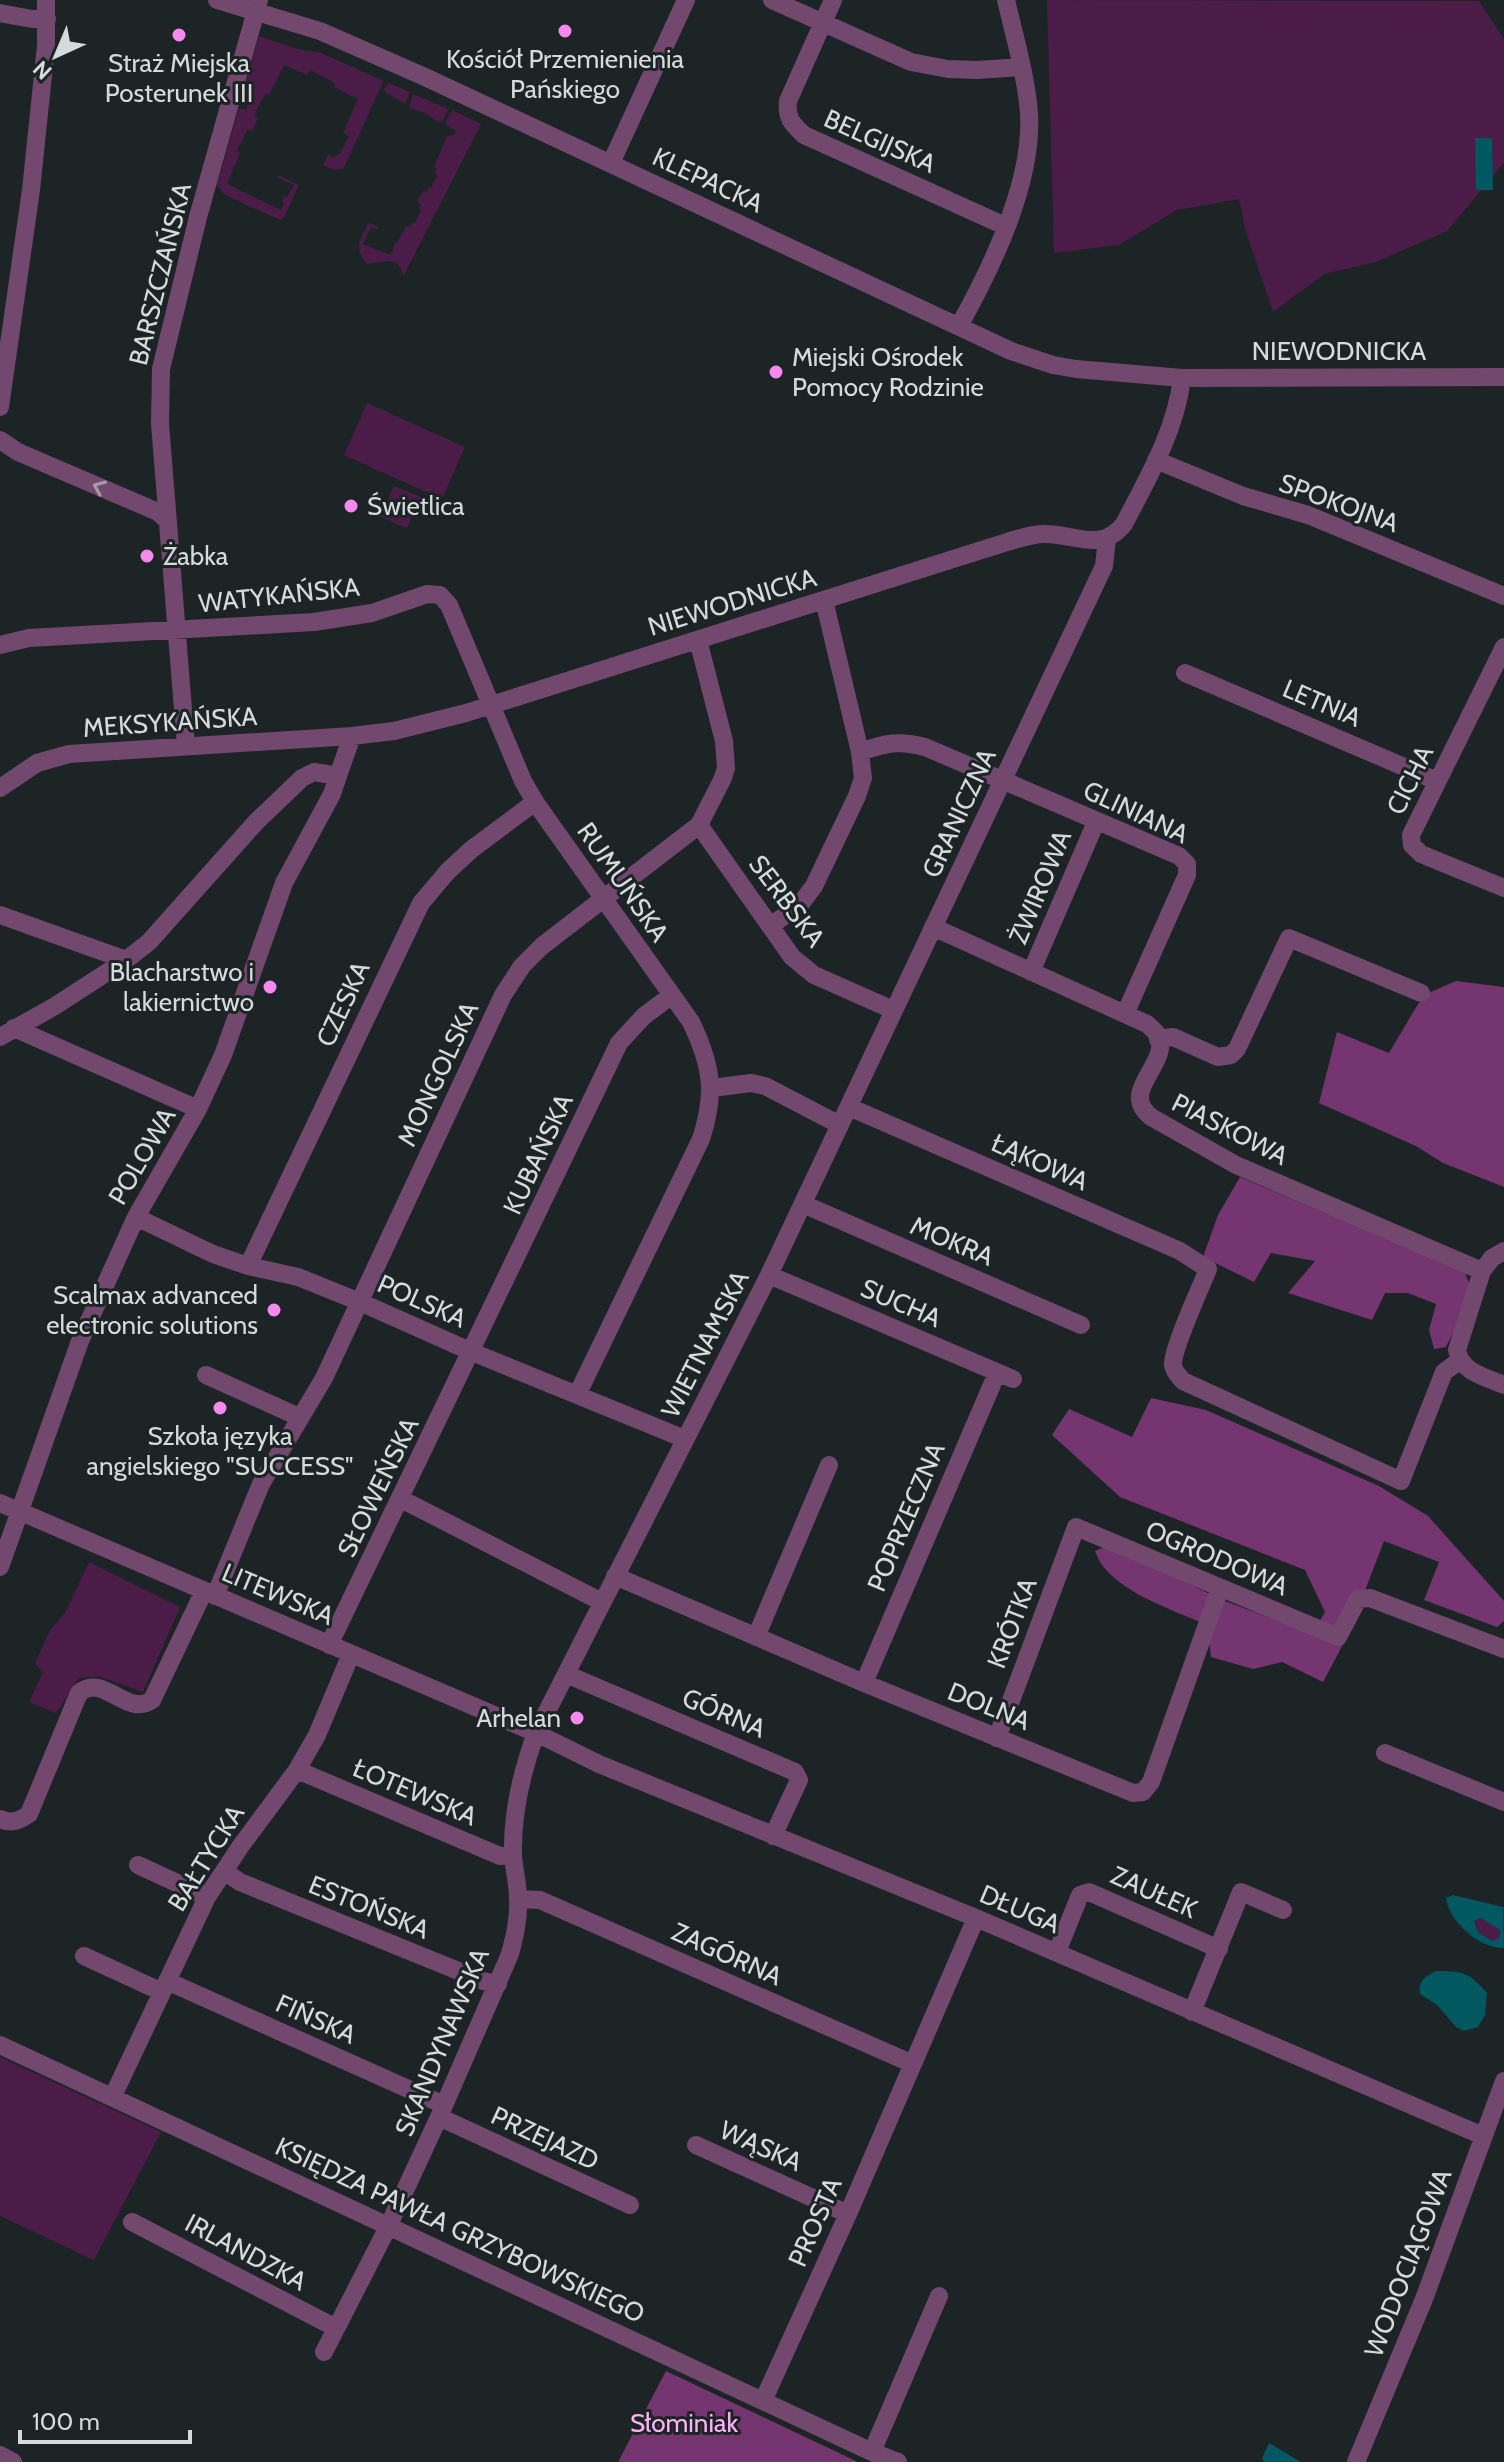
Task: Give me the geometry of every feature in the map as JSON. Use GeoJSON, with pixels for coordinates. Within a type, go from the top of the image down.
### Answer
{"type":"FeatureCollection","features":[{"type":"Feature","properties":{"kind":"street"},"geometry":{"type":"LineString","coordinates":[[0,407],[31,190],[47,19],[46,0]]}},
{"type":"Feature","properties":{"kind":"street","name":"KLEPACKA"},"geometry":{"type":"LineString","coordinates":[[217,0],[258,5],[328,34],[1011,351],[1076,369],[1182,378]]}},
{"type":"Feature","properties":{"kind":"street"},"geometry":{"type":"LineString","coordinates":[[611,163],[686,0]]}},
{"type":"Feature","properties":{"kind":"street"},"geometry":{"type":"LineString","coordinates":[[772,0],[911,62],[948,69],[1021,67]]}},
{"type":"Feature","properties":{"kind":"street"},"geometry":{"type":"LineString","coordinates":[[822,24],[833,0]]}},
{"type":"Feature","properties":{"kind":"street"},"geometry":{"type":"LineString","coordinates":[[959,326],[986,277],[1016,199],[1025,163],[1029,114],[1006,0]]}},
{"type":"Feature","properties":{"kind":"street","name":"BARSZCZAŃSKA"},"geometry":{"type":"LineString","coordinates":[[186,746],[160,424],[161,369],[198,217],[258,5]]}},
{"type":"Feature","properties":{"kind":"street"},"geometry":{"type":"LineString","coordinates":[[0,13],[47,19]]}},
{"type":"Feature","properties":{"kind":"street","name":"BELGIJSKA"},"geometry":{"type":"LineString","coordinates":[[822,24],[788,101],[787,113],[792,124],[804,135],[1005,226]]}},
{"type":"Feature","properties":{"kind":"street","name":"NIEWODNICKA"},"geometry":{"type":"LineString","coordinates":[[1182,378],[1504,377]]}},
{"type":"Feature","properties":{"kind":"street"},"geometry":{"type":"LineString","coordinates":[[1107,538],[1124,524],[1156,460],[1174,421],[1182,378]]}},
{"type":"Feature","properties":{"kind":"street"},"geometry":{"type":"LineString","coordinates":[[0,440],[18,452],[158,512],[168,521]]}},
{"type":"Feature","properties":{"kind":"street","name":"SPOKOJNA"},"geometry":{"type":"LineString","coordinates":[[1156,460],[1243,496],[1308,515],[1504,596]]}},
{"type":"Feature","properties":{"kind":"street","name":"NIEWODNICKA"},"geometry":{"type":"LineString","coordinates":[[352,736],[417,726],[492,704],[1035,535],[1093,541],[1107,538]]}},
{"type":"Feature","properties":{"kind":"street","name":"GRANICZNA"},"geometry":{"type":"LineString","coordinates":[[849,1107],[1104,566],[1107,538]]}},
{"type":"Feature","properties":{"kind":"street","name":"WATYKAŃSKA"},"geometry":{"type":"LineString","coordinates":[[0,645],[29,638],[347,618],[427,594],[440,595],[449,605],[492,704]]}},
{"type":"Feature","properties":{"kind":"street"},"geometry":{"type":"LineString","coordinates":[[771,926],[802,902],[814,886],[863,778],[860,752],[824,600]]}},
{"type":"Feature","properties":{"kind":"street"},"geometry":{"type":"LineString","coordinates":[[698,640],[727,755],[723,778],[699,825]]}},
{"type":"Feature","properties":{"kind":"street","name":"CICHA"},"geometry":{"type":"LineString","coordinates":[[1504,647],[1411,835],[1412,845],[1421,854],[1504,888]]}},
{"type":"Feature","properties":{"kind":"street","name":"LETNIA"},"geometry":{"type":"LineString","coordinates":[[1185,673],[1437,781]]}},
{"type":"Feature","properties":{"kind":"street","name":"RUMUŃSKA"},"geometry":{"type":"LineString","coordinates":[[492,704],[523,781],[535,802],[691,1022],[701,1043],[712,1088],[701,1139],[577,1395]]}},
{"type":"Feature","properties":{"kind":"street"},"geometry":{"type":"LineString","coordinates":[[7,1033],[55,1006],[149,942],[256,822],[302,778],[314,772],[338,776],[352,736]]}},
{"type":"Feature","properties":{"kind":"street","name":"MEKSYKAŃSKA"},"geometry":{"type":"LineString","coordinates":[[0,788],[22,771],[53,757],[352,736]]}},
{"type":"Feature","properties":{"kind":"street","name":"GLINIANA"},"geometry":{"type":"LineString","coordinates":[[860,752],[885,743],[903,741],[942,753],[1179,856],[1187,864],[1187,875],[1125,1014]]}},
{"type":"Feature","properties":{"kind":"street","name":"POLOWA"},"geometry":{"type":"LineString","coordinates":[[0,1567],[80,1341],[136,1217],[198,1109],[223,1055],[280,893],[332,794],[338,776]]}},
{"type":"Feature","properties":{"kind":"street","name":"CZESKA"},"geometry":{"type":"LineString","coordinates":[[248,1266],[421,903],[472,849],[535,802]]}},
{"type":"Feature","properties":{"kind":"street","name":"ŻWIROWA"},"geometry":{"type":"LineString","coordinates":[[1031,972],[1096,822]]}},
{"type":"Feature","properties":{"kind":"street","name":"MONGOLSKA"},"geometry":{"type":"LineString","coordinates":[[0,1819],[19,1821],[29,1814],[79,1693],[86,1687],[95,1686],[136,1705],[152,1700],[209,1594],[261,1484],[324,1378],[503,995],[522,966],[542,946],[699,825]]}},
{"type":"Feature","properties":{"kind":"street","name":"SERBSKA"},"geometry":{"type":"LineString","coordinates":[[699,825],[792,957],[814,975],[893,1010]]}},
{"type":"Feature","properties":{"kind":"street"},"geometry":{"type":"LineString","coordinates":[[0,915],[126,960]]}},
{"type":"Feature","properties":{"kind":"street"},"geometry":{"type":"LineString","coordinates":[[933,927],[1147,1024],[1158,1039],[1173,1037],[1218,1057],[1231,1055],[1237,1049],[1289,938],[1421,993]]}},
{"type":"Feature","properties":{"kind":"street","name":"KUBAŃSKA"},"geometry":{"type":"LineString","coordinates":[[472,1352],[619,1043],[644,1016],[672,995]]}},
{"type":"Feature","properties":{"kind":"street"},"geometry":{"type":"LineString","coordinates":[[7,1033],[198,1109]]}},
{"type":"Feature","properties":{"kind":"street","name":"PIASKOWA"},"geometry":{"type":"LineString","coordinates":[[1158,1039],[1157,1055],[1138,1102],[1151,1117],[1236,1165],[1482,1271]]}},
{"type":"Feature","properties":{"kind":"street"},"geometry":{"type":"LineString","coordinates":[[712,1088],[751,1083],[765,1086],[840,1125]]}},
{"type":"Feature","properties":{"kind":"street","name":"WIETNAMSKA"},"geometry":{"type":"LineString","coordinates":[[536,1733],[769,1275],[849,1107]]}},
{"type":"Feature","properties":{"kind":"street","name":"ŁĄKOWA"},"geometry":{"type":"LineString","coordinates":[[849,1107],[1180,1251],[1208,1269],[1176,1350],[1175,1373],[1183,1381],[1401,1481],[1444,1372],[1459,1361]]}},
{"type":"Feature","properties":{"kind":"street","name":"MOKRA"},"geometry":{"type":"LineString","coordinates":[[803,1204],[1081,1325]]}},
{"type":"Feature","properties":{"kind":"street","name":"POLSKA"},"geometry":{"type":"LineString","coordinates":[[136,1217],[213,1254],[248,1266],[298,1277],[685,1439]]}},
{"type":"Feature","properties":{"kind":"street"},"geometry":{"type":"LineString","coordinates":[[1504,1251],[1492,1258],[1482,1271],[1457,1350],[1459,1361],[1467,1369],[1504,1385]]}},
{"type":"Feature","properties":{"kind":"street","name":"SUCHA"},"geometry":{"type":"LineString","coordinates":[[769,1275],[1005,1376]]}},
{"type":"Feature","properties":{"kind":"street","name":"SŁOWEŃSKA"},"geometry":{"type":"LineString","coordinates":[[329,1645],[472,1352]]}},
{"type":"Feature","properties":{"kind":"street"},"geometry":{"type":"LineString","coordinates":[[206,1375],[299,1417]]}},
{"type":"Feature","properties":{"kind":"street","name":"POPRZECZNA"},"geometry":{"type":"LineString","coordinates":[[864,1683],[1005,1376]]}},
{"type":"Feature","properties":{"kind":"street"},"geometry":{"type":"LineString","coordinates":[[756,1637],[829,1465]]}},
{"type":"Feature","properties":{"kind":"street"},"geometry":{"type":"LineString","coordinates":[[401,1499],[602,1602]]}},
{"type":"Feature","properties":{"kind":"street","name":"LITEWSKA"},"geometry":{"type":"LineString","coordinates":[[0,1503],[536,1733]]}},
{"type":"Feature","properties":{"kind":"street","name":"OGRODOWA"},"geometry":{"type":"LineString","coordinates":[[1076,1527],[1338,1637],[1358,1599],[1370,1598],[1504,1649]]}},
{"type":"Feature","properties":{"kind":"street","name":"KRÓTKA"},"geometry":{"type":"LineString","coordinates":[[997,1738],[1076,1527]]}},
{"type":"Feature","properties":{"kind":"street","name":"DOLNA"},"geometry":{"type":"LineString","coordinates":[[615,1576],[864,1683],[1133,1793],[1143,1792],[1151,1782],[1220,1588]]}},
{"type":"Feature","properties":{"kind":"street","name":"BAŁTYCKA"},"geometry":{"type":"LineString","coordinates":[[113,2096],[207,1897],[297,1770],[317,1735],[351,1654]]}},
{"type":"Feature","properties":{"kind":"street","name":"GÓRNA"},"geometry":{"type":"LineString","coordinates":[[566,1674],[795,1772],[799,1780],[773,1836]]}},
{"type":"Feature","properties":{"kind":"street","name":"DŁUGA"},"geometry":{"type":"LineString","coordinates":[[536,1733],[599,1764],[1057,1952],[1483,2136]]}},
{"type":"Feature","properties":{"kind":"street","name":"SKANDYNAWSKA"},"geometry":{"type":"LineString","coordinates":[[324,2352],[388,2227],[498,1984],[516,1930],[518,1899],[513,1854],[517,1807],[525,1764],[536,1733]]}},
{"type":"Feature","properties":{"kind":"street"},"geometry":{"type":"LineString","coordinates":[[1385,1753],[1504,1802]]}},
{"type":"Feature","properties":{"kind":"street","name":"ŁOTEWSKA"},"geometry":{"type":"LineString","coordinates":[[297,1770],[500,1856],[513,1854]]}},
{"type":"Feature","properties":{"kind":"street"},"geometry":{"type":"LineString","coordinates":[[138,1865],[207,1897]]}},
{"type":"Feature","properties":{"kind":"street","name":"ESTOŃSKA"},"geometry":{"type":"LineString","coordinates":[[224,1871],[240,1882],[483,1981],[498,1984]]}},
{"type":"Feature","properties":{"kind":"street","name":"ZAUŁEK"},"geometry":{"type":"LineString","coordinates":[[1057,1952],[1080,1895],[1089,1892],[1219,1949]]}},
{"type":"Feature","properties":{"kind":"street"},"geometry":{"type":"LineString","coordinates":[[1192,2012],[1241,1892],[1283,1910]]}},
{"type":"Feature","properties":{"kind":"street","name":"ZAGÓRNA"},"geometry":{"type":"LineString","coordinates":[[518,1899],[540,1900],[913,2064]]}},
{"type":"Feature","properties":{"kind":"street","name":"PROSTA"},"geometry":{"type":"LineString","coordinates":[[763,2401],[976,1918]]}},
{"type":"Feature","properties":{"kind":"street","name":"FIŃSKA"},"geometry":{"type":"LineString","coordinates":[[84,1956],[164,1986],[442,2111]]}},
{"type":"Feature","properties":{"kind":"street","name":"KSIĘDZA PAWŁA GRZYBOWSKIEGO"},"geometry":{"type":"LineString","coordinates":[[0,2045],[898,2462]]}},
{"type":"Feature","properties":{"kind":"street","name":"WODOCIĄGOWA"},"geometry":{"type":"LineString","coordinates":[[1356,2462],[1424,2299],[1504,2081]]}},
{"type":"Feature","properties":{"kind":"street","name":"PRZEJAZD"},"geometry":{"type":"LineString","coordinates":[[442,2111],[630,2205]]}},
{"type":"Feature","properties":{"kind":"street","name":"WĄSKA"},"geometry":{"type":"LineString","coordinates":[[696,2145],[848,2214]]}},
{"type":"Feature","properties":{"kind":"street","name":"IRLANDZKA"},"geometry":{"type":"LineString","coordinates":[[132,2222],[336,2328]]}},
{"type":"Feature","properties":{"kind":"street"},"geometry":{"type":"LineString","coordinates":[[872,2452],[939,2296]]}},
{"type":"Feature","properties":{"kind":"street"},"geometry":{"type":"LineString","coordinates":[[0,2455],[13,2462]]}},
{"type":"Feature","properties":{"kind":"shaded area"},"geometry":{"type":"Polygon","coordinates":[[[1047,0],[1479,1],[1504,39],[1504,163],[1447,231],[1376,262],[1324,274],[1273,312],[1245,229],[1239,199],[1177,210],[1119,245],[1054,253],[1047,0]]]}},
{"type":"Feature","properties":{"kind":"shaded area"},"geometry":{"type":"Polygon","coordinates":[[[259,36],[297,49],[321,53],[383,82],[344,168],[334,170],[323,165],[328,155],[335,158],[340,154],[349,136],[343,133],[358,99],[310,70],[307,75],[284,65],[269,95],[265,94],[254,115],[258,118],[252,131],[248,129],[237,150],[240,153],[227,184],[281,210],[284,196],[287,197],[294,185],[276,177],[299,185],[280,220],[225,195],[217,185],[239,108],[246,110],[249,99],[242,96],[259,36]]]}},
{"type":"Feature","properties":{"kind":"shaded area"},"geometry":{"type":"Polygon","coordinates":[[[389,83],[410,92],[405,104],[385,92],[389,83]]]}},
{"type":"Feature","properties":{"kind":"shaded area"},"geometry":{"type":"Polygon","coordinates":[[[413,94],[448,109],[443,121],[438,122],[425,113],[409,108],[413,94]]]}},
{"type":"Feature","properties":{"kind":"shaded area"},"geometry":{"type":"Polygon","coordinates":[[[452,110],[481,124],[403,277],[397,263],[367,264],[359,248],[368,223],[379,227],[371,227],[363,244],[391,255],[395,242],[406,226],[415,223],[421,210],[421,204],[417,202],[423,190],[426,192],[431,188],[437,175],[434,167],[447,136],[454,135],[456,131],[445,124],[452,110]]]}},
{"type":"Feature","properties":{"kind":"shaded area"},"geometry":{"type":"Polygon","coordinates":[[[367,403],[465,447],[442,499],[344,455],[367,403]]]}},
{"type":"Feature","properties":{"kind":"shaded area"},"geometry":{"type":"Polygon","coordinates":[[[394,486],[421,497],[407,528],[380,517],[394,486]]]}},
{"type":"Feature","properties":{"kind":"shaded area"},"geometry":{"type":"Polygon","coordinates":[[[89,1562],[180,1607],[143,1692],[101,1677],[79,1678],[56,1713],[29,1702],[43,1672],[35,1663],[50,1630],[65,1613],[89,1562]]]}},
{"type":"Feature","properties":{"kind":"shaded area"},"geometry":{"type":"Polygon","coordinates":[[[1482,1918],[1500,1930],[1500,1938],[1492,1941],[1478,1932],[1474,1921],[1482,1918]]]}},
{"type":"Feature","properties":{"kind":"shaded area"},"geometry":{"type":"Polygon","coordinates":[[[0,2057],[161,2132],[94,2260],[0,2216],[0,2057]]]}},
{"type":"Feature","properties":{"kind":"green space"},"geometry":{"type":"Polygon","coordinates":[[[1456,981],[1504,987],[1504,1187],[1443,1163],[1416,1146],[1319,1103],[1337,1032],[1389,1053],[1428,993],[1456,981]]]}},
{"type":"Feature","properties":{"kind":"green space"},"geometry":{"type":"Polygon","coordinates":[[[1240,1177],[1465,1272],[1471,1289],[1446,1347],[1434,1349],[1429,1330],[1436,1304],[1408,1293],[1385,1293],[1372,1320],[1288,1293],[1315,1261],[1271,1253],[1254,1282],[1203,1257],[1218,1215],[1240,1177]]]}},
{"type":"Feature","properties":{"kind":"green space"},"geometry":{"type":"Polygon","coordinates":[[[1151,1398],[1206,1410],[1379,1486],[1428,1516],[1504,1601],[1504,1621],[1497,1627],[1424,1600],[1439,1562],[1384,1541],[1348,1635],[1323,1682],[1282,1662],[1253,1669],[1211,1657],[1207,1625],[1127,1587],[1102,1565],[1095,1551],[1106,1546],[1130,1555],[1220,1599],[1312,1634],[1325,1612],[1305,1570],[1120,1497],[1052,1435],[1069,1409],[1132,1437],[1151,1398]]]}},
{"type":"Feature","properties":{"kind":"green space","name":"Słominiak"},"geometry":{"type":"Polygon","coordinates":[[[666,2371],[858,2462],[618,2462],[666,2371]]]}},
{"type":"Feature","properties":{"kind":"water"},"geometry":{"type":"Polygon","coordinates":[[[1475,138],[1492,138],[1493,190],[1476,190],[1475,138]]]}},
{"type":"Feature","properties":{"kind":"water"},"geometry":{"type":"Polygon","coordinates":[[[1453,1895],[1503,1907],[1504,1948],[1485,1944],[1467,1932],[1453,1916],[1446,1898],[1453,1895]],[[1481,1918],[1474,1921],[1478,1932],[1492,1941],[1499,1938],[1500,1930],[1481,1918]]]}},
{"type":"Feature","properties":{"kind":"water"},"geometry":{"type":"Polygon","coordinates":[[[1436,1971],[1465,1974],[1487,1993],[1485,2015],[1478,2027],[1464,2031],[1456,2027],[1437,2005],[1420,1994],[1423,1980],[1436,1971]]]}},
{"type":"Feature","properties":{"kind":"water"},"geometry":{"type":"Polygon","coordinates":[[[1269,2443],[1301,2462],[1264,2462],[1262,2458],[1269,2443]]]}},
{"type":"Feature","properties":{"kind":"place","name":"Kościół Przemienienia Pańskiego"},"geometry":{"type":"Point","coordinates":[565,31]}},
{"type":"Feature","properties":{"kind":"place","name":"Straż Miejska Posterunek III"},"geometry":{"type":"Point","coordinates":[179,35]}},
{"type":"Feature","properties":{"kind":"place","name":"Miejski Ośrodek Pomocy Rodzinie"},"geometry":{"type":"Point","coordinates":[776,372]}},
{"type":"Feature","properties":{"kind":"place","name":"Świetlica"},"geometry":{"type":"Point","coordinates":[351,506]}},
{"type":"Feature","properties":{"kind":"place","name":"Żabka"},"geometry":{"type":"Point","coordinates":[147,556]}},
{"type":"Feature","properties":{"kind":"place","name":"Blacharstwo i lakiernictwo"},"geometry":{"type":"Point","coordinates":[270,987]}},
{"type":"Feature","properties":{"kind":"place","name":"Scalmax advanced electronic solutions"},"geometry":{"type":"Point","coordinates":[274,1310]}},
{"type":"Feature","properties":{"kind":"place","name":"Szkoła języka angielskiego \"SUCCESS\""},"geometry":{"type":"Point","coordinates":[220,1408]}},
{"type":"Feature","properties":{"kind":"place","name":"Arhelan"},"geometry":{"type":"Point","coordinates":[577,1718]}}]}
